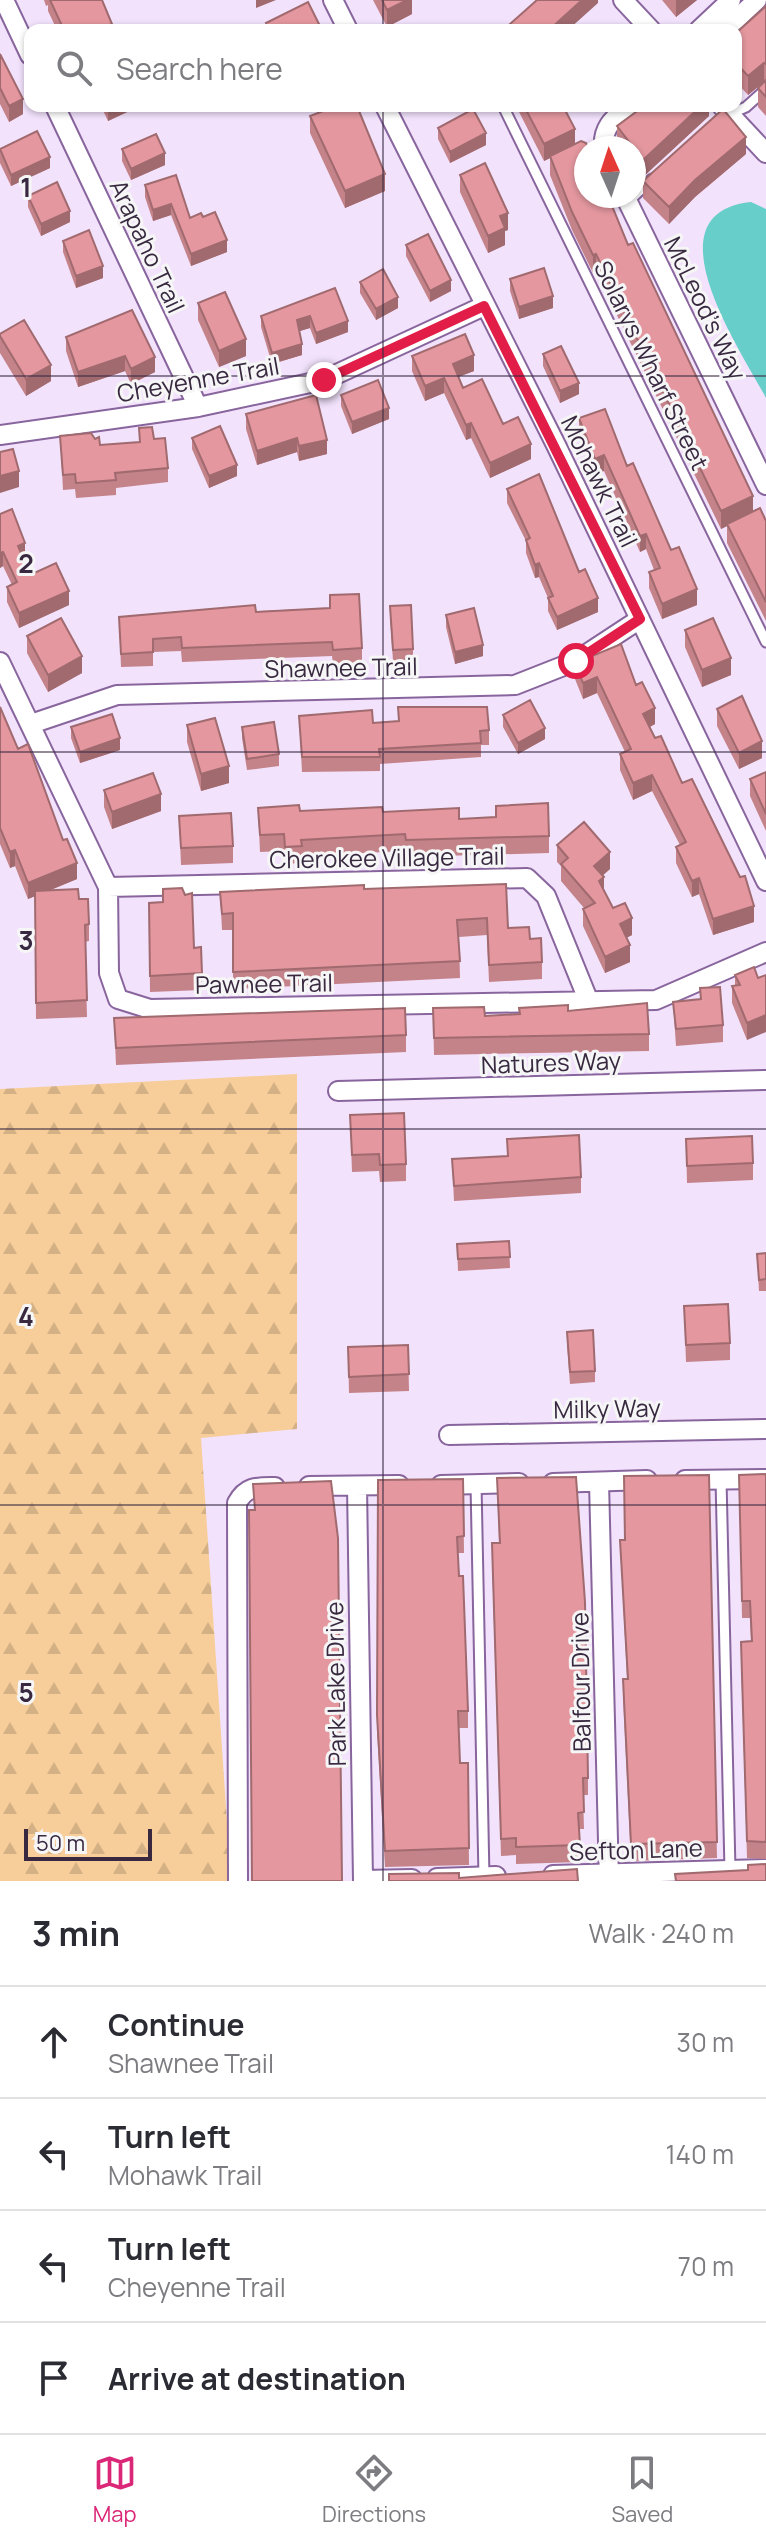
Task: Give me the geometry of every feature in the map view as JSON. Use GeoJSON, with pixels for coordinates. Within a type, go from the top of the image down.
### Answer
{"type":"FeatureCollection","features":[{"type":"Feature","properties":{"kind":"street"},"geometry":{"type":"LineString","coordinates":[[4,0],[24,42]]}},
{"type":"Feature","properties":{"kind":"street"},"geometry":{"type":"LineString","coordinates":[[333,0],[345,24]]}},
{"type":"Feature","properties":{"kind":"street"},"geometry":{"type":"LineString","coordinates":[[705,24],[731,0]]}},
{"type":"Feature","properties":{"kind":"street"},"geometry":{"type":"LineString","coordinates":[[731,24],[757,0]]}},
{"type":"Feature","properties":{"kind":"street"},"geometry":{"type":"LineString","coordinates":[[626,1],[646,24]]}},
{"type":"Feature","properties":{"kind":"street","name":"Arapaho Trail"},"geometry":{"type":"LineString","coordinates":[[58,112],[198,407]]}},
{"type":"Feature","properties":{"kind":"street","name":"Mohawk Trail"},"geometry":{"type":"LineString","coordinates":[[388,112],[640,619],[766,881]]}},
{"type":"Feature","properties":{"kind":"street"},"geometry":{"type":"LineString","coordinates":[[603,136],[610,121],[621,112]]}},
{"type":"Feature","properties":{"kind":"street"},"geometry":{"type":"LineString","coordinates":[[725,113],[766,153]]}},
{"type":"Feature","properties":{"kind":"street","name":"McLeod's Way"},"geometry":{"type":"LineString","coordinates":[[635,208],[766,485]]}},
{"type":"Feature","properties":{"kind":"street","name":"Cheyenne Trail"},"geometry":{"type":"LineString","coordinates":[[0,435],[198,407],[324,380],[484,306]]}},
{"type":"Feature","properties":{"kind":"street","name":"Shawnee Trail"},"geometry":{"type":"LineString","coordinates":[[31,724],[117,695],[515,685],[576,661],[640,619]]}},
{"type":"Feature","properties":{"kind":"street","name":"Pawnee Trail"},"geometry":{"type":"LineString","coordinates":[[0,662],[108,887],[109,973],[118,999],[150,1009],[656,1000],[766,952]]}},
{"type":"Feature","properties":{"kind":"street","name":"Cherokee Village Trail"},"geometry":{"type":"LineString","coordinates":[[108,887],[527,878],[546,896],[589,1002]]}},
{"type":"Feature","properties":{"kind":"street","name":"Natures Way"},"geometry":{"type":"LineString","coordinates":[[338,1091],[766,1080]]}},
{"type":"Feature","properties":{"kind":"street","name":"Milky Way"},"geometry":{"type":"LineString","coordinates":[[449,1435],[766,1429]]}},
{"type":"Feature","properties":{"kind":"street"},"geometry":{"type":"LineString","coordinates":[[238,1881],[237,1503],[243,1492],[256,1487],[766,1479]]}},
{"type":"Feature","properties":{"kind":"street","name":"Balfour Drive"},"geometry":{"type":"LineString","coordinates":[[599,1482],[608,1877]]}},
{"type":"Feature","properties":{"kind":"street","name":"Park Lake Drive"},"geometry":{"type":"LineString","coordinates":[[357,1486],[363,1880]]}},
{"type":"Feature","properties":{"kind":"street","name":"Sefton Lane"},"geometry":{"type":"LineString","coordinates":[[363,1880],[608,1877],[766,1869]]}},
{"type":"Feature","properties":{"kind":"lane"},"geometry":{"type":"LineString","coordinates":[[742,108],[766,89]]}},
{"type":"Feature","properties":{"kind":"lane","name":"Solarys Wharf Street"},"geometry":{"type":"LineString","coordinates":[[506,112],[766,642]]}},
{"type":"Feature","properties":{"kind":"lane"},"geometry":{"type":"LineString","coordinates":[[536,173],[548,167]]}},
{"type":"Feature","properties":{"kind":"lane"},"geometry":{"type":"LineString","coordinates":[[646,184],[657,175]]}},
{"type":"Feature","properties":{"kind":"lane"},"geometry":{"type":"LineString","coordinates":[[716,540],[728,534]]}},
{"type":"Feature","properties":{"kind":"lane"},"geometry":{"type":"LineString","coordinates":[[721,1479],[730,1870]]}},
{"type":"Feature","properties":{"kind":"lane"},"geometry":{"type":"LineString","coordinates":[[476,1484],[484,1877]]}},
{"type":"Feature","properties":{"kind":"green space"},"geometry":{"type":"Polygon","coordinates":[[[297,1074],[297,1429],[201,1438],[231,1881],[0,1881],[0,1089],[297,1074]]]}},
{"type":"Feature","properties":{"kind":"shaded area"},"geometry":{"type":"Polygon","coordinates":[[[751,202],[766,209],[766,398],[723,319],[710,287],[703,257],[706,231],[721,212],[751,202]]]}},
{"type":"Feature","properties":{"kind":"building"},"geometry":{"type":"Polygon","coordinates":[[[50,0],[102,0],[112,24],[61,24],[50,0]]]}},
{"type":"Feature","properties":{"kind":"building"},"geometry":{"type":"Polygon","coordinates":[[[382,0],[407,0],[387,10],[382,0]]]}},
{"type":"Feature","properties":{"kind":"building"},"geometry":{"type":"Polygon","coordinates":[[[537,0],[582,0],[556,24],[510,24],[537,0]]]}},
{"type":"Feature","properties":{"kind":"building"},"geometry":{"type":"Polygon","coordinates":[[[308,2],[319,24],[267,24],[308,2]]]}},
{"type":"Feature","properties":{"kind":"building"},"geometry":{"type":"Polygon","coordinates":[[[766,6],[766,64],[748,76],[742,70],[742,28],[766,6]]]}},
{"type":"Feature","properties":{"kind":"building"},"geometry":{"type":"Polygon","coordinates":[[[0,54],[23,99],[9,106],[0,88],[0,54]]]}},
{"type":"Feature","properties":{"kind":"building"},"geometry":{"type":"Polygon","coordinates":[[[766,80],[766,97],[758,88],[766,80]]]}},
{"type":"Feature","properties":{"kind":"building"},"geometry":{"type":"Polygon","coordinates":[[[320,112],[359,112],[385,174],[345,191],[310,116],[320,112]]]}},
{"type":"Feature","properties":{"kind":"building"},"geometry":{"type":"Polygon","coordinates":[[[467,112],[475,112],[486,133],[450,152],[438,128],[467,112]]]}},
{"type":"Feature","properties":{"kind":"building"},"geometry":{"type":"Polygon","coordinates":[[[527,112],[566,112],[575,129],[544,144],[527,112]]]}},
{"type":"Feature","properties":{"kind":"building"},"geometry":{"type":"Polygon","coordinates":[[[636,112],[695,112],[646,157],[646,136],[625,136],[617,126],[636,112]]]}},
{"type":"Feature","properties":{"kind":"building"},"geometry":{"type":"Polygon","coordinates":[[[720,112],[725,112],[746,137],[695,180],[669,207],[646,184],[646,178],[720,112]]]}},
{"type":"Feature","properties":{"kind":"building"},"geometry":{"type":"Polygon","coordinates":[[[37,131],[50,157],[11,175],[0,149],[37,131]]]}},
{"type":"Feature","properties":{"kind":"building"},"geometry":{"type":"Polygon","coordinates":[[[156,134],[165,153],[131,169],[122,149],[156,134]]]}},
{"type":"Feature","properties":{"kind":"building"},"geometry":{"type":"Polygon","coordinates":[[[574,144],[574,208],[613,208],[628,245],[633,243],[753,496],[721,511],[596,254],[593,255],[572,212],[550,156],[574,144]]]}},
{"type":"Feature","properties":{"kind":"building"},"geometry":{"type":"Polygon","coordinates":[[[485,163],[508,213],[500,216],[505,228],[488,236],[460,175],[485,163]]]}},
{"type":"Feature","properties":{"kind":"building"},"geometry":{"type":"Polygon","coordinates":[[[176,175],[190,218],[215,212],[227,240],[191,254],[171,204],[153,210],[145,185],[176,175]]]}},
{"type":"Feature","properties":{"kind":"building"},"geometry":{"type":"Polygon","coordinates":[[[57,182],[70,211],[41,224],[28,196],[57,182]]]}},
{"type":"Feature","properties":{"kind":"building"},"geometry":{"type":"Polygon","coordinates":[[[89,230],[103,266],[76,276],[63,241],[89,230]]]}},
{"type":"Feature","properties":{"kind":"building"},"geometry":{"type":"Polygon","coordinates":[[[428,234],[451,280],[430,291],[406,245],[428,234]]]}},
{"type":"Feature","properties":{"kind":"building"},"geometry":{"type":"Polygon","coordinates":[[[544,268],[553,296],[519,307],[510,279],[544,268]]]}},
{"type":"Feature","properties":{"kind":"building"},"geometry":{"type":"Polygon","coordinates":[[[383,269],[398,297],[376,309],[360,282],[383,269]]]}},
{"type":"Feature","properties":{"kind":"building"},"geometry":{"type":"Polygon","coordinates":[[[335,288],[348,321],[316,333],[310,316],[297,320],[302,344],[272,353],[261,316],[335,288]]]}},
{"type":"Feature","properties":{"kind":"building"},"geometry":{"type":"Polygon","coordinates":[[[225,292],[246,339],[219,351],[198,303],[225,292]]]}},
{"type":"Feature","properties":{"kind":"building"},"geometry":{"type":"Polygon","coordinates":[[[132,310],[155,357],[131,369],[125,356],[78,372],[66,337],[132,310]]]}},
{"type":"Feature","properties":{"kind":"building"},"geometry":{"type":"Polygon","coordinates":[[[24,320],[51,365],[26,379],[0,336],[24,320]]]}},
{"type":"Feature","properties":{"kind":"building"},"geometry":{"type":"Polygon","coordinates":[[[465,334],[474,355],[453,364],[463,388],[482,379],[503,424],[518,417],[531,444],[490,463],[471,423],[466,425],[444,378],[425,386],[412,356],[465,334]]]}},
{"type":"Feature","properties":{"kind":"building"},"geometry":{"type":"Polygon","coordinates":[[[561,346],[579,383],[560,391],[543,354],[561,346]]]}},
{"type":"Feature","properties":{"kind":"building"},"geometry":{"type":"Polygon","coordinates":[[[378,380],[389,408],[352,422],[341,395],[378,380]]]}},
{"type":"Feature","properties":{"kind":"building"},"geometry":{"type":"Polygon","coordinates":[[[316,395],[327,440],[299,446],[297,438],[257,451],[246,414],[316,395]]]}},
{"type":"Feature","properties":{"kind":"building"},"geometry":{"type":"Polygon","coordinates":[[[605,409],[627,466],[633,463],[671,550],[679,547],[697,589],[662,604],[649,572],[660,568],[646,534],[640,536],[604,455],[595,459],[579,418],[605,409]]]}},
{"type":"Feature","properties":{"kind":"building"},"geometry":{"type":"Polygon","coordinates":[[[220,426],[237,465],[209,476],[192,438],[220,426]]]}},
{"type":"Feature","properties":{"kind":"building"},"geometry":{"type":"Polygon","coordinates":[[[152,427],[154,439],[165,438],[168,468],[115,473],[116,480],[76,483],[75,474],[63,475],[60,436],[91,433],[95,439],[99,437],[100,445],[140,442],[139,428],[152,427]]]}},
{"type":"Feature","properties":{"kind":"building"},"geometry":{"type":"Polygon","coordinates":[[[13,449],[19,471],[0,476],[0,452],[13,449]]]}},
{"type":"Feature","properties":{"kind":"building"},"geometry":{"type":"Polygon","coordinates":[[[539,474],[579,572],[585,569],[598,598],[557,617],[548,598],[553,596],[539,563],[535,565],[526,540],[530,538],[507,489],[539,474]]]}},
{"type":"Feature","properties":{"kind":"building"},"geometry":{"type":"Polygon","coordinates":[[[760,508],[766,521],[766,602],[727,524],[760,508]]]}},
{"type":"Feature","properties":{"kind":"building"},"geometry":{"type":"Polygon","coordinates":[[[12,509],[25,543],[18,546],[30,575],[56,563],[69,591],[19,613],[7,587],[17,582],[3,552],[0,553],[0,514],[12,509]]]}},
{"type":"Feature","properties":{"kind":"building"},"geometry":{"type":"Polygon","coordinates":[[[359,594],[362,648],[333,650],[332,642],[182,648],[181,637],[153,639],[153,652],[121,654],[119,617],[255,605],[256,612],[330,608],[330,595],[359,594]]]}},
{"type":"Feature","properties":{"kind":"building"},"geometry":{"type":"Polygon","coordinates":[[[411,605],[413,649],[393,650],[390,606],[411,605]]]}},
{"type":"Feature","properties":{"kind":"building"},"geometry":{"type":"Polygon","coordinates":[[[474,608],[483,645],[455,652],[446,615],[474,608]]]}},
{"type":"Feature","properties":{"kind":"building"},"geometry":{"type":"Polygon","coordinates":[[[61,618],[82,656],[48,675],[27,636],[61,618]]]}},
{"type":"Feature","properties":{"kind":"building"},"geometry":{"type":"Polygon","coordinates":[[[713,618],[731,658],[702,670],[685,630],[713,618]]]}},
{"type":"Feature","properties":{"kind":"building"},"geometry":{"type":"Polygon","coordinates":[[[621,644],[636,685],[642,682],[655,708],[643,714],[655,738],[661,736],[682,783],[692,779],[740,877],[745,876],[754,906],[713,919],[699,878],[692,881],[676,847],[686,842],[652,775],[633,783],[620,754],[631,749],[597,677],[583,683],[575,663],[621,644]]]}},
{"type":"Feature","properties":{"kind":"building"},"geometry":{"type":"Polygon","coordinates":[[[742,696],[762,741],[739,753],[717,709],[742,696]]]}},
{"type":"Feature","properties":{"kind":"building"},"geometry":{"type":"Polygon","coordinates":[[[530,700],[545,728],[518,743],[503,715],[530,700]]]}},
{"type":"Feature","properties":{"kind":"building"},"geometry":{"type":"Polygon","coordinates":[[[0,707],[18,749],[28,744],[63,840],[67,839],[77,863],[28,883],[15,850],[10,852],[0,828],[0,707]]]}},
{"type":"Feature","properties":{"kind":"building"},"geometry":{"type":"Polygon","coordinates":[[[398,707],[487,707],[489,730],[480,731],[481,743],[379,749],[380,757],[302,757],[299,716],[372,710],[373,723],[399,721],[398,707]]]}},
{"type":"Feature","properties":{"kind":"building"},"geometry":{"type":"Polygon","coordinates":[[[112,714],[120,738],[80,752],[71,727],[112,714]]]}},
{"type":"Feature","properties":{"kind":"building"},"geometry":{"type":"Polygon","coordinates":[[[215,718],[229,766],[201,774],[187,725],[215,718]]]}},
{"type":"Feature","properties":{"kind":"building"},"geometry":{"type":"Polygon","coordinates":[[[274,722],[279,754],[247,759],[242,727],[274,722]]]}},
{"type":"Feature","properties":{"kind":"building"},"geometry":{"type":"Polygon","coordinates":[[[766,772],[766,814],[750,779],[766,772]]]}},
{"type":"Feature","properties":{"kind":"building"},"geometry":{"type":"Polygon","coordinates":[[[153,773],[161,794],[112,812],[104,790],[153,773]]]}},
{"type":"Feature","properties":{"kind":"building"},"geometry":{"type":"Polygon","coordinates":[[[548,803],[549,836],[406,840],[405,834],[301,840],[302,846],[285,847],[284,834],[260,835],[258,808],[299,805],[300,811],[382,807],[383,812],[459,808],[459,819],[496,817],[496,806],[548,803]]]}},
{"type":"Feature","properties":{"kind":"building"},"geometry":{"type":"Polygon","coordinates":[[[231,813],[233,846],[181,848],[179,816],[231,813]]]}},
{"type":"Feature","properties":{"kind":"building"},"geometry":{"type":"Polygon","coordinates":[[[584,822],[610,852],[594,866],[604,877],[599,881],[613,908],[625,903],[632,918],[620,924],[630,945],[605,957],[583,909],[595,903],[561,864],[568,858],[557,845],[584,822]]]}},
{"type":"Feature","properties":{"kind":"building"},"geometry":{"type":"Polygon","coordinates":[[[506,884],[508,928],[529,927],[530,939],[541,938],[542,962],[489,965],[487,918],[457,920],[460,961],[233,972],[233,913],[222,914],[220,892],[364,885],[364,889],[506,884]]]}},
{"type":"Feature","properties":{"kind":"building"},"geometry":{"type":"Polygon","coordinates":[[[182,888],[185,895],[192,893],[194,948],[201,947],[202,973],[150,976],[149,903],[163,902],[163,889],[182,888]]]}},
{"type":"Feature","properties":{"kind":"building"},"geometry":{"type":"Polygon","coordinates":[[[78,889],[79,899],[88,899],[89,924],[85,925],[87,1000],[36,1003],[35,891],[78,889]]]}},
{"type":"Feature","properties":{"kind":"building"},"geometry":{"type":"Polygon","coordinates":[[[754,967],[758,978],[766,975],[766,1015],[747,1023],[732,986],[740,985],[735,975],[754,967]]]}},
{"type":"Feature","properties":{"kind":"building"},"geometry":{"type":"Polygon","coordinates":[[[720,987],[723,1025],[676,1029],[673,1002],[701,999],[700,988],[720,987]]]}},
{"type":"Feature","properties":{"kind":"building"},"geometry":{"type":"Polygon","coordinates":[[[647,1003],[649,1034],[434,1038],[433,1008],[484,1007],[485,1016],[520,1014],[519,1008],[568,1005],[568,1011],[647,1003]]]}},
{"type":"Feature","properties":{"kind":"building"},"geometry":{"type":"Polygon","coordinates":[[[405,1008],[406,1035],[116,1048],[114,1018],[405,1008]]]}},
{"type":"Feature","properties":{"kind":"building"},"geometry":{"type":"Polygon","coordinates":[[[404,1113],[406,1164],[380,1165],[379,1154],[352,1155],[350,1115],[404,1113]]]}},
{"type":"Feature","properties":{"kind":"building"},"geometry":{"type":"Polygon","coordinates":[[[579,1135],[581,1177],[454,1186],[452,1159],[508,1156],[507,1139],[579,1135]]]}},
{"type":"Feature","properties":{"kind":"building"},"geometry":{"type":"Polygon","coordinates":[[[752,1136],[753,1163],[687,1166],[686,1139],[752,1136]]]}},
{"type":"Feature","properties":{"kind":"building"},"geometry":{"type":"Polygon","coordinates":[[[509,1241],[510,1257],[458,1259],[457,1244],[509,1241]]]}},
{"type":"Feature","properties":{"kind":"building"},"geometry":{"type":"Polygon","coordinates":[[[766,1253],[766,1279],[759,1280],[757,1254],[766,1253]]]}},
{"type":"Feature","properties":{"kind":"building"},"geometry":{"type":"Polygon","coordinates":[[[728,1304],[730,1343],[686,1345],[684,1306],[728,1304]]]}},
{"type":"Feature","properties":{"kind":"building"},"geometry":{"type":"Polygon","coordinates":[[[593,1330],[595,1371],[570,1372],[567,1332],[593,1330]]]}},
{"type":"Feature","properties":{"kind":"building"},"geometry":{"type":"Polygon","coordinates":[[[408,1345],[409,1374],[349,1377],[348,1347],[408,1345]]]}},
{"type":"Feature","properties":{"kind":"building"},"geometry":{"type":"Polygon","coordinates":[[[766,1474],[766,1842],[747,1841],[741,1642],[752,1641],[750,1601],[742,1601],[739,1475],[766,1474]]]}},
{"type":"Feature","properties":{"kind":"building"},"geometry":{"type":"Polygon","coordinates":[[[709,1475],[717,1842],[631,1844],[623,1679],[628,1679],[620,1540],[625,1540],[624,1476],[709,1475]]]}},
{"type":"Feature","properties":{"kind":"building"},"geometry":{"type":"Polygon","coordinates":[[[576,1477],[585,1602],[588,1778],[583,1778],[584,1812],[578,1813],[580,1845],[516,1847],[516,1838],[501,1839],[492,1543],[500,1543],[497,1478],[576,1477]]]}},
{"type":"Feature","properties":{"kind":"building"},"geometry":{"type":"Polygon","coordinates":[[[463,1479],[464,1536],[457,1537],[459,1576],[463,1576],[468,1711],[458,1711],[460,1763],[468,1763],[469,1848],[385,1851],[377,1715],[378,1480],[463,1479]]]}},
{"type":"Feature","properties":{"kind":"building"},"geometry":{"type":"Polygon","coordinates":[[[331,1481],[338,1538],[342,1881],[252,1881],[249,1510],[255,1510],[253,1484],[331,1481]]]}},
{"type":"Feature","properties":{"kind":"building"},"geometry":{"type":"Polygon","coordinates":[[[766,1864],[766,1881],[676,1881],[675,1874],[748,1870],[748,1865],[766,1864]]]}},
{"type":"Feature","properties":{"kind":"building"},"geometry":{"type":"Polygon","coordinates":[[[577,1869],[578,1881],[389,1881],[389,1874],[459,1873],[459,1878],[577,1869]]]}},
{"type":"Feature","properties":{"kind":"route"},"geometry":{"type":"LineString","coordinates":[[324,380],[484,306],[556,445],[640,619],[576,661]]}}]}
